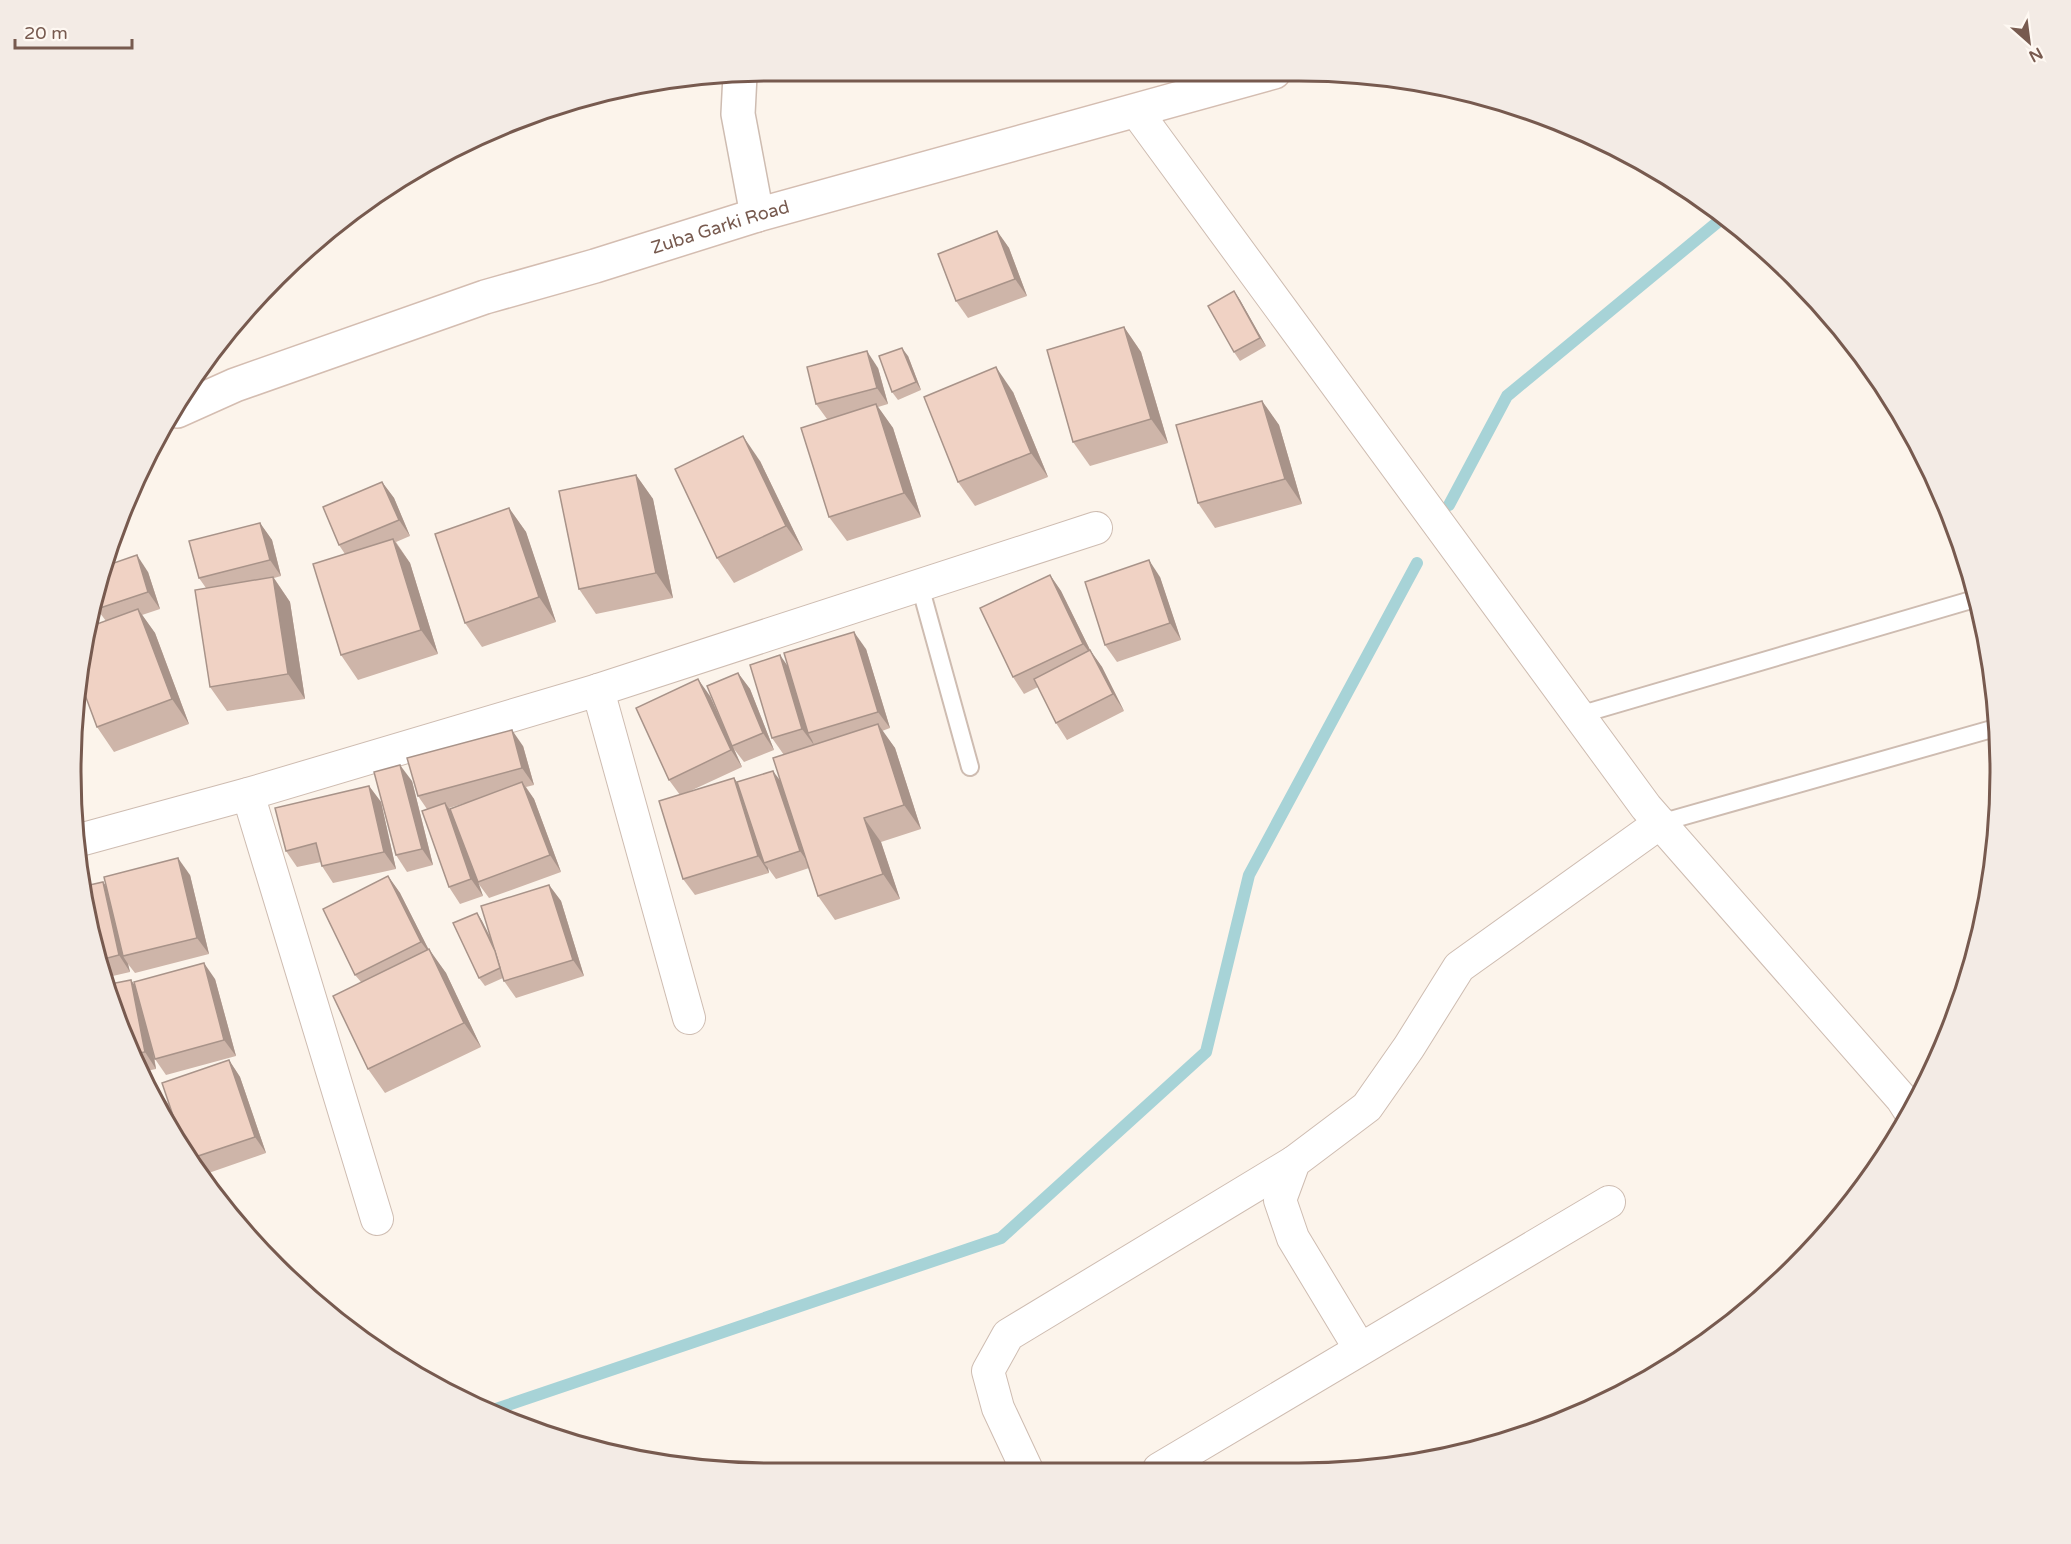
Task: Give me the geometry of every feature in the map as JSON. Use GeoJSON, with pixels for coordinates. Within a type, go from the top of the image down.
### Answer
{"type":"FeatureCollection","features":[{"type":"Feature","properties":{"kind":"main road","name":"Zuba Garki Road"},"geometry":{"type":"LineString","coordinates":[[185,407],[235,385],[485,297],[595,266],[757,215],[1242,81]]}},
{"type":"Feature","properties":{"kind":"main road"},"geometry":{"type":"LineString","coordinates":[[740,82],[738,114],[757,215]]}},
{"type":"Feature","properties":{"kind":"street"},"geometry":{"type":"LineString","coordinates":[[1136,111],[1660,823],[1905,1104]]}},
{"type":"Feature","properties":{"kind":"street"},"geometry":{"type":"LineString","coordinates":[[84,839],[248,794],[598,690],[1096,528]]}},
{"type":"Feature","properties":{"kind":"street"},"geometry":{"type":"LineString","coordinates":[[598,690],[689,1018]]}},
{"type":"Feature","properties":{"kind":"street"},"geometry":{"type":"LineString","coordinates":[[248,794],[377,1219]]}},
{"type":"Feature","properties":{"kind":"street"},"geometry":{"type":"LineString","coordinates":[[1024,1463],[998,1408],[988,1371],[1008,1335],[1294,1162],[1367,1107],[1409,1047],[1459,967],[1660,823]]}},
{"type":"Feature","properties":{"kind":"street"},"geometry":{"type":"LineString","coordinates":[[1294,1162],[1280,1200],[1293,1239],[1360,1349]]}},
{"type":"Feature","properties":{"kind":"street"},"geometry":{"type":"LineString","coordinates":[[1169,1463],[1609,1202]]}},
{"type":"Feature","properties":{"kind":"lane"},"geometry":{"type":"LineString","coordinates":[[920,585],[970,767]]}},
{"type":"Feature","properties":{"kind":"lane"},"geometry":{"type":"LineString","coordinates":[[1579,715],[1968,600]]}},
{"type":"Feature","properties":{"kind":"lane"},"geometry":{"type":"LineString","coordinates":[[1660,823],[1989,731]]}},
{"type":"Feature","properties":{"kind":"building"},"geometry":{"type":"Polygon","coordinates":[[[997,231],[1015,279],[956,301],[938,254],[997,231]]]}},
{"type":"Feature","properties":{"kind":"building"},"geometry":{"type":"Polygon","coordinates":[[[1234,291],[1260,338],[1234,352],[1208,306],[1234,291]]]}},
{"type":"Feature","properties":{"kind":"building"},"geometry":{"type":"Polygon","coordinates":[[[1124,327],[1151,419],[1073,442],[1047,350],[1124,327]]]}},
{"type":"Feature","properties":{"kind":"building"},"geometry":{"type":"Polygon","coordinates":[[[902,348],[916,382],[892,392],[879,356],[902,348]]]}},
{"type":"Feature","properties":{"kind":"building"},"geometry":{"type":"Polygon","coordinates":[[[867,351],[877,388],[816,404],[807,367],[867,351]]]}},
{"type":"Feature","properties":{"kind":"building"},"geometry":{"type":"Polygon","coordinates":[[[996,367],[1031,453],[958,482],[924,397],[996,367]]]}},
{"type":"Feature","properties":{"kind":"building"},"geometry":{"type":"Polygon","coordinates":[[[1262,401],[1285,479],[1198,503],[1176,425],[1262,401]]]}},
{"type":"Feature","properties":{"kind":"building"},"geometry":{"type":"Polygon","coordinates":[[[876,404],[904,493],[829,517],[801,428],[876,404]]]}},
{"type":"Feature","properties":{"kind":"building"},"geometry":{"type":"Polygon","coordinates":[[[743,436],[786,526],[717,558],[675,469],[743,436]]]}},
{"type":"Feature","properties":{"kind":"building"},"geometry":{"type":"Polygon","coordinates":[[[636,475],[656,573],[579,589],[559,491],[636,475]]]}},
{"type":"Feature","properties":{"kind":"building"},"geometry":{"type":"Polygon","coordinates":[[[382,482],[399,520],[339,545],[323,507],[382,482]]]}},
{"type":"Feature","properties":{"kind":"building"},"geometry":{"type":"Polygon","coordinates":[[[509,508],[539,597],[465,623],[435,534],[509,508]]]}},
{"type":"Feature","properties":{"kind":"building"},"geometry":{"type":"Polygon","coordinates":[[[260,523],[270,560],[199,578],[189,541],[260,523]]]}},
{"type":"Feature","properties":{"kind":"building"},"geometry":{"type":"Polygon","coordinates":[[[393,539],[421,630],[341,655],[313,564],[393,539]]]}},
{"type":"Feature","properties":{"kind":"building"},"geometry":{"type":"Polygon","coordinates":[[[137,555],[148,592],[101,608],[105,593],[114,563],[137,555]]]}},
{"type":"Feature","properties":{"kind":"building"},"geometry":{"type":"Polygon","coordinates":[[[1149,560],[1170,623],[1105,645],[1085,582],[1149,560]]]}},
{"type":"Feature","properties":{"kind":"building"},"geometry":{"type":"Polygon","coordinates":[[[1050,575],[1083,644],[1013,677],[980,608],[1050,575]]]}},
{"type":"Feature","properties":{"kind":"building"},"geometry":{"type":"Polygon","coordinates":[[[273,577],[288,674],[210,687],[195,590],[273,577]]]}},
{"type":"Feature","properties":{"kind":"building"},"geometry":{"type":"Polygon","coordinates":[[[138,609],[172,699],[97,727],[85,696],[97,624],[138,609]]]}},
{"type":"Feature","properties":{"kind":"building"},"geometry":{"type":"Polygon","coordinates":[[[854,632],[878,712],[808,733],[784,653],[854,632]]]}},
{"type":"Feature","properties":{"kind":"building"},"geometry":{"type":"Polygon","coordinates":[[[1090,650],[1113,694],[1056,723],[1034,679],[1090,650]]]}},
{"type":"Feature","properties":{"kind":"building"},"geometry":{"type":"Polygon","coordinates":[[[780,655],[802,729],[772,738],[750,665],[780,655]]]}},
{"type":"Feature","properties":{"kind":"building"},"geometry":{"type":"Polygon","coordinates":[[[738,673],[763,733],[732,746],[707,686],[738,673]]]}},
{"type":"Feature","properties":{"kind":"building"},"geometry":{"type":"Polygon","coordinates":[[[698,679],[731,750],[669,780],[636,708],[698,679]]]}},
{"type":"Feature","properties":{"kind":"building"},"geometry":{"type":"Polygon","coordinates":[[[878,724],[904,805],[864,818],[883,874],[818,896],[773,758],[878,724]]]}},
{"type":"Feature","properties":{"kind":"building"},"geometry":{"type":"Polygon","coordinates":[[[512,730],[522,768],[418,796],[407,758],[512,730]]]}},
{"type":"Feature","properties":{"kind":"building"},"geometry":{"type":"Polygon","coordinates":[[[400,765],[422,849],[396,855],[374,772],[400,765]]]}},
{"type":"Feature","properties":{"kind":"building"},"geometry":{"type":"Polygon","coordinates":[[[773,771],[800,851],[764,863],[737,782],[773,771]]]}},
{"type":"Feature","properties":{"kind":"building"},"geometry":{"type":"Polygon","coordinates":[[[734,778],[758,856],[683,879],[659,801],[734,778]]]}},
{"type":"Feature","properties":{"kind":"building"},"geometry":{"type":"Polygon","coordinates":[[[522,782],[550,855],[478,882],[450,809],[522,782]]]}},
{"type":"Feature","properties":{"kind":"building"},"geometry":{"type":"Polygon","coordinates":[[[369,786],[384,852],[322,866],[316,843],[286,851],[275,808],[369,786]]]}},
{"type":"Feature","properties":{"kind":"building"},"geometry":{"type":"Polygon","coordinates":[[[445,803],[471,879],[449,887],[422,811],[445,803]]]}},
{"type":"Feature","properties":{"kind":"building"},"geometry":{"type":"Polygon","coordinates":[[[178,858],[197,938],[123,956],[104,877],[178,858]]]}},
{"type":"Feature","properties":{"kind":"building"},"geometry":{"type":"Polygon","coordinates":[[[388,876],[421,942],[355,975],[323,909],[388,876]]]}},
{"type":"Feature","properties":{"kind":"building"},"geometry":{"type":"Polygon","coordinates":[[[103,882],[119,955],[107,958],[91,885],[103,882]]]}},
{"type":"Feature","properties":{"kind":"building"},"geometry":{"type":"Polygon","coordinates":[[[549,885],[573,960],[504,981],[481,906],[549,885]]]}},
{"type":"Feature","properties":{"kind":"building"},"geometry":{"type":"Polygon","coordinates":[[[477,913],[495,951],[500,968],[479,978],[453,923],[477,913]]]}},
{"type":"Feature","properties":{"kind":"building"},"geometry":{"type":"Polygon","coordinates":[[[429,949],[464,1023],[368,1069],[333,996],[429,949]]]}},
{"type":"Feature","properties":{"kind":"building"},"geometry":{"type":"Polygon","coordinates":[[[204,963],[224,1040],[155,1059],[134,982],[204,963]]]}},
{"type":"Feature","properties":{"kind":"building"},"geometry":{"type":"Polygon","coordinates":[[[131,980],[145,1052],[141,1053],[115,983],[131,980]]]}},
{"type":"Feature","properties":{"kind":"building"},"geometry":{"type":"Polygon","coordinates":[[[229,1060],[255,1137],[197,1156],[173,1115],[162,1083],[229,1060]]]}},
{"type":"Feature","properties":{"kind":"waterway"},"geometry":{"type":"LineString","coordinates":[[1449,505],[1507,396],[1718,222]]}},
{"type":"Feature","properties":{"kind":"waterway"},"geometry":{"type":"LineString","coordinates":[[501,1407],[1001,1238],[1206,1052],[1249,875],[1417,563]]}}]}
